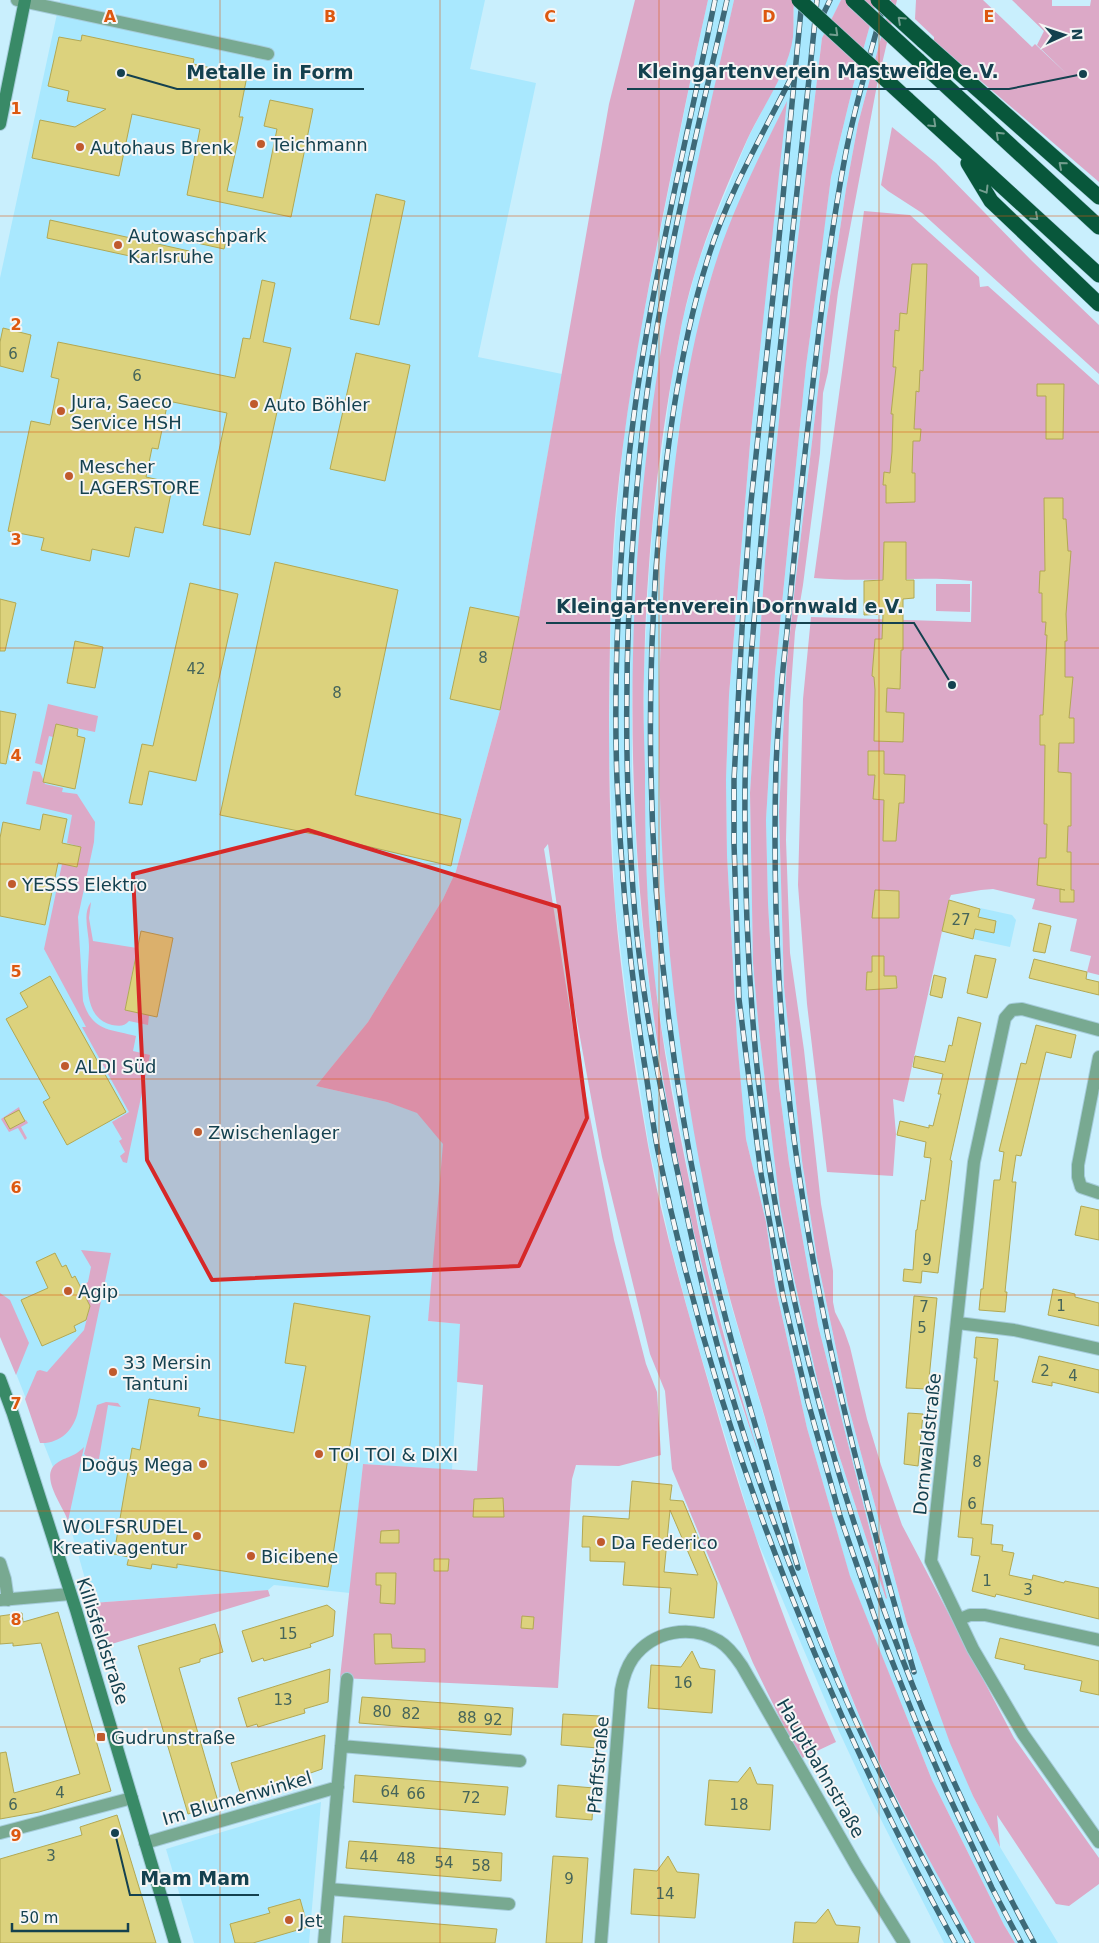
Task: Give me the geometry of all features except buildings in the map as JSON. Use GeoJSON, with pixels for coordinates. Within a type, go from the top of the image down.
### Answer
{"type":"FeatureCollection","features":[{"type":"Feature","properties":{"kind":"highway"},"geometry":{"type":"LineString","coordinates":[[799,0],[1099,275]]}},
{"type":"Feature","properties":{"kind":"highway"},"geometry":{"type":"LineString","coordinates":[[853,0],[1099,227]]}},
{"type":"Feature","properties":{"kind":"highway"},"geometry":{"type":"LineString","coordinates":[[878,0],[1099,197]]}},
{"type":"Feature","properties":{"kind":"highway"},"geometry":{"type":"LineString","coordinates":[[960,148],[991,201],[1099,304]]}},
{"type":"Feature","properties":{"kind":"main road"},"geometry":{"type":"LineString","coordinates":[[0,124],[22,1]]}},
{"type":"Feature","properties":{"kind":"main road","name":"Killisfeldstraße"},"geometry":{"type":"LineString","coordinates":[[0,1379],[14,1414],[70,1594],[175,1943]]}},
{"type":"Feature","properties":{"kind":"street"},"geometry":{"type":"LineString","coordinates":[[22,1],[268,54]]}},
{"type":"Feature","properties":{"kind":"street","name":"Dornwaldstraße"},"geometry":{"type":"LineString","coordinates":[[1099,1030],[1022,1008],[1012,1010],[1005,1018],[974,1162],[931,1561],[973,1649],[1023,1734],[1099,1842]]}},
{"type":"Feature","properties":{"kind":"street"},"geometry":{"type":"LineString","coordinates":[[1099,1057],[1078,1171],[1081,1187],[1099,1193]]}},
{"type":"Feature","properties":{"kind":"street"},"geometry":{"type":"LineString","coordinates":[[958,1322],[1014,1330],[1099,1349]]}},
{"type":"Feature","properties":{"kind":"street"},"geometry":{"type":"LineString","coordinates":[[0,1563],[5,1579],[4,1600],[70,1594]]}},
{"type":"Feature","properties":{"kind":"street"},"geometry":{"type":"LineString","coordinates":[[960,1619],[970,1615],[985,1615],[1099,1640]]}},
{"type":"Feature","properties":{"kind":"street","name":"Pfaffstraße"},"geometry":{"type":"LineString","coordinates":[[601,1943],[621,1690],[625,1674],[632,1658],[646,1644],[658,1637],[678,1632],[690,1632]]}},
{"type":"Feature","properties":{"kind":"street","name":"Hauptbahnstraße"},"geometry":{"type":"LineString","coordinates":[[690,1632],[705,1635],[720,1642],[732,1652],[742,1666],[857,1867],[904,1943]]}},
{"type":"Feature","properties":{"kind":"street","name":"Im Blumenwinkel"},"geometry":{"type":"LineString","coordinates":[[324,1943],[347,1679]]}},
{"type":"Feature","properties":{"kind":"street"},"geometry":{"type":"LineString","coordinates":[[341,1746],[520,1761]]}},
{"type":"Feature","properties":{"kind":"street","name":"Im Blumenwinkel"},"geometry":{"type":"LineString","coordinates":[[145,1843],[338,1787]]}},
{"type":"Feature","properties":{"kind":"street"},"geometry":{"type":"LineString","coordinates":[[0,1833],[44,1823],[132,1798]]}},
{"type":"Feature","properties":{"kind":"street"},"geometry":{"type":"LineString","coordinates":[[329,1889],[509,1904]]}},
{"type":"Feature","properties":{"kind":"highlighted area"},"geometry":{"type":"Polygon","coordinates":[[[308,830],[559,907],[587,1118],[519,1266],[212,1280],[147,1160],[133,874],[308,830]]]}},
{"type":"Feature","properties":{"kind":"shaded area"},"geometry":{"type":"Polygon","coordinates":[[[60,0],[485,0],[470,69],[536,83],[478,357],[562,374],[519,617],[500,710],[456,871],[443,899],[368,1022],[316,1086],[387,1102],[464,1129],[428,1321],[461,1324],[452,1470],[363,1464],[350,1593],[274,1585],[268,1590],[92,1603],[53,1467],[0,1333],[0,278],[60,0]]]}},
{"type":"Feature","properties":{"kind":"shaded area"},"geometry":{"type":"Polygon","coordinates":[[[635,0],[708,0],[649,287],[635,364],[619,481],[612,569],[609,717],[610,811],[615,905],[633,1055],[643,1115],[654,1178],[678,1276],[728,1448],[769,1576],[784,1618],[836,1742],[800,1759],[753,1663],[672,1469],[665,1391],[650,1354],[602,1157],[561,934],[548,844],[544,849],[574,1035],[614,1240],[646,1364],[657,1392],[661,1455],[619,1466],[576,1465],[572,1479],[558,1688],[340,1678],[363,1464],[477,1471],[483,1385],[457,1382],[460,1324],[428,1321],[443,1144],[417,1113],[387,1102],[316,1086],[368,1022],[443,899],[456,871],[500,710],[519,617],[609,104],[635,0]]]}},
{"type":"Feature","properties":{"kind":"shaded area"},"geometry":{"type":"Polygon","coordinates":[[[708,0],[734,0],[670,296],[646,461],[635,609],[632,769],[638,882],[647,970],[660,1064],[698,1249],[741,1405],[754,1439],[702,1245],[663,1037],[653,970],[646,881],[644,748],[644,672],[649,575],[653,523],[672,376],[683,318],[697,266],[749,136],[784,69],[793,37],[794,0],[841,0],[822,38],[793,280],[765,560],[750,793],[753,963],[767,1098],[781,1206],[791,1265],[818,1383],[836,1446],[886,1599],[818,1325],[789,1163],[779,1086],[768,903],[766,820],[775,673],[806,366],[831,177],[853,86],[877,0],[891,0],[858,124],[846,189],[826,323],[795,586],[787,660],[779,812],[784,987],[802,1161],[817,1258],[848,1405],[907,1624],[973,1796],[1000,1847],[1058,1943],[1015,1943],[1004,1925],[932,1780],[850,1577],[807,1428],[775,1285],[766,1222],[746,1139],[737,1044],[727,855],[726,780],[729,695],[751,432],[786,103],[743,192],[711,278],[692,358],[678,436],[663,599],[659,702],[665,894],[673,978],[691,1111],[715,1240],[731,1305],[764,1416],[796,1537],[829,1639],[854,1704],[895,1796],[975,1943],[944,1943],[870,1798],[831,1714],[755,1535],[692,1326],[671,1247],[649,1147],[629,1019],[615,904],[609,753],[611,601],[624,435],[637,347],[708,0]]]}},
{"type":"Feature","properties":{"kind":"shaded area"},"geometry":{"type":"Polygon","coordinates":[[[734,0],[794,0],[793,37],[786,63],[747,140],[701,253],[682,323],[660,453],[651,541],[645,629],[645,821],[651,947],[660,1021],[672,1093],[714,1298],[759,1455],[721,1335],[689,1212],[665,1088],[647,963],[636,838],[632,711],[636,585],[646,459],[653,401],[672,286],[734,0]]]}},
{"type":"Feature","properties":{"kind":"shaded area"},"geometry":{"type":"Polygon","coordinates":[[[841,0],[877,0],[853,86],[831,177],[806,366],[775,673],[766,820],[768,903],[779,1086],[789,1163],[818,1325],[886,1599],[836,1446],[818,1383],[791,1265],[780,1206],[759,1031],[753,963],[750,793],[765,560],[793,280],[822,38],[841,0]]]}},
{"type":"Feature","properties":{"kind":"shaded area"},"geometry":{"type":"Polygon","coordinates":[[[891,0],[897,0],[877,85],[838,292],[828,372],[823,393],[820,453],[795,632],[789,715],[786,840],[790,953],[804,1050],[821,1204],[833,1271],[833,1302],[835,1312],[850,1347],[867,1419],[902,1525],[1014,1738],[1099,1858],[1099,1884],[1069,1906],[1056,1904],[997,1815],[1000,1847],[973,1796],[950,1743],[907,1624],[848,1405],[817,1258],[802,1161],[784,987],[779,812],[787,660],[795,586],[826,323],[846,189],[858,124],[891,0]]]}},
{"type":"Feature","properties":{"kind":"shaded area"},"geometry":{"type":"Polygon","coordinates":[[[916,0],[983,0],[1032,47],[1035,44],[1071,78],[1037,45],[1044,31],[1012,0],[1052,0],[1052,6],[1090,6],[1091,0],[1099,0],[1099,182],[934,41],[934,37],[915,19],[916,0]]]}},
{"type":"Feature","properties":{"kind":"shaded area"},"geometry":{"type":"Polygon","coordinates":[[[787,101],[751,432],[729,695],[726,780],[727,855],[737,1040],[746,1139],[766,1222],[775,1285],[807,1428],[850,1576],[932,1780],[1004,1925],[1015,1943],[975,1943],[885,1775],[840,1668],[795,1526],[721,1264],[698,1157],[684,1070],[673,982],[660,806],[659,718],[661,630],[667,543],[682,410],[694,343],[718,255],[745,188],[787,101]]]}},
{"type":"Feature","properties":{"kind":"shaded area"},"geometry":{"type":"Polygon","coordinates":[[[892,127],[936,163],[1032,261],[1099,325],[1099,374],[922,213],[881,185],[892,127]]]}},
{"type":"Feature","properties":{"kind":"shaded area"},"geometry":{"type":"Polygon","coordinates":[[[864,211],[910,215],[979,277],[980,287],[988,286],[1099,385],[1099,975],[1087,972],[1091,956],[1070,951],[1077,919],[1032,909],[1035,899],[993,889],[951,895],[904,1102],[893,1099],[896,1134],[893,1176],[827,1172],[807,1004],[798,885],[803,699],[811,617],[971,622],[972,581],[952,579],[854,580],[814,578],[864,211]]]}},
{"type":"Feature","properties":{"kind":"shaded area"},"geometry":{"type":"Polygon","coordinates":[[[936,584],[970,584],[970,612],[936,611],[936,584]]]}},
{"type":"Feature","properties":{"kind":"shaded area"},"geometry":{"type":"Polygon","coordinates":[[[48,704],[98,716],[95,732],[56,724],[53,737],[49,736],[42,765],[35,763],[48,704]]]}},
{"type":"Feature","properties":{"kind":"shaded area"},"geometry":{"type":"Polygon","coordinates":[[[33,771],[40,772],[45,784],[63,788],[62,792],[77,794],[95,822],[94,842],[78,917],[83,1001],[91,1018],[97,1023],[110,1030],[136,1036],[133,1051],[150,1055],[127,1163],[123,1162],[120,1156],[125,1152],[119,1141],[122,1139],[112,1122],[129,1112],[82,1027],[86,1027],[44,949],[62,864],[77,866],[81,847],[67,843],[72,815],[26,804],[33,771]]]}},
{"type":"Feature","properties":{"kind":"shaded area"},"geometry":{"type":"Polygon","coordinates":[[[91,902],[89,918],[93,941],[137,948],[125,1010],[149,1015],[148,1025],[129,1021],[119,1026],[112,1025],[94,1013],[88,992],[89,946],[86,918],[91,902]]]}},
{"type":"Feature","properties":{"kind":"shaded area"},"geometry":{"type":"Polygon","coordinates":[[[980,908],[1012,915],[1016,920],[1010,947],[973,939],[980,908]]]}},
{"type":"Feature","properties":{"kind":"shaded area"},"geometry":{"type":"Polygon","coordinates":[[[19,1107],[20,1110],[5,1118],[10,1129],[26,1120],[28,1123],[21,1127],[27,1138],[25,1140],[18,1128],[9,1132],[1,1119],[19,1107]]]}},
{"type":"Feature","properties":{"kind":"shaded area"},"geometry":{"type":"Polygon","coordinates":[[[81,1250],[111,1253],[78,1411],[73,1424],[65,1435],[54,1441],[40,1443],[25,1399],[37,1371],[47,1372],[84,1330],[90,1306],[80,1287],[88,1282],[91,1267],[81,1250]]]}},
{"type":"Feature","properties":{"kind":"shaded area"},"geometry":{"type":"Polygon","coordinates":[[[0,1293],[10,1300],[29,1343],[16,1375],[0,1337],[0,1293]]]}},
{"type":"Feature","properties":{"kind":"shaded area"},"geometry":{"type":"Polygon","coordinates":[[[106,1402],[118,1403],[121,1407],[108,1405],[99,1459],[88,1458],[84,1454],[97,1405],[106,1402]]]}},
{"type":"Feature","properties":{"kind":"shaded area"},"geometry":{"type":"Polygon","coordinates":[[[84,1447],[68,1521],[54,1492],[50,1476],[52,1469],[57,1463],[77,1453],[84,1447]]]}},
{"type":"Feature","properties":{"kind":"shaded area"},"geometry":{"type":"Polygon","coordinates":[[[268,1590],[270,1596],[105,1646],[92,1603],[268,1590]]]}},
{"type":"Feature","properties":{"kind":"shaded area"},"geometry":{"type":"Polygon","coordinates":[[[321,1802],[309,1943],[194,1943],[166,1849],[321,1802]]]}},
{"type":"Feature","properties":{"kind":"railway"},"geometry":{"type":"LineString","coordinates":[[715,0],[661,257],[636,397],[628,467],[618,624],[616,741],[621,850],[634,991],[656,1140],[682,1255],[709,1358],[741,1459],[777,1559],[816,1657],[859,1754],[955,1943]]}},
{"type":"Feature","properties":{"kind":"railway"},"geometry":{"type":"LineString","coordinates":[[727,0],[692,155],[660,312],[644,416],[634,517],[627,669],[627,770],[634,909],[640,961],[660,1086],[701,1279],[723,1367],[755,1467],[779,1538],[835,1676],[899,1811],[968,1943]]}},
{"type":"Feature","properties":{"kind":"railway"},"geometry":{"type":"LineString","coordinates":[[802,0],[751,502],[743,610],[734,780],[739,999],[761,1174],[783,1296],[808,1402],[840,1516],[875,1618],[915,1719],[992,1888],[1021,1943]]}},
{"type":"Feature","properties":{"kind":"railway"},"geometry":{"type":"LineString","coordinates":[[817,0],[769,454],[749,687],[745,842],[748,947],[755,1052],[776,1208],[795,1304],[818,1399],[845,1493],[875,1586],[947,1767],[989,1856],[1034,1943]]}},
{"type":"Feature","properties":{"kind":"railway"},"geometry":{"type":"LineString","coordinates":[[818,25],[830,0]]}},
{"type":"Feature","properties":{"kind":"railway"},"geometry":{"type":"LineString","coordinates":[[885,0],[849,137],[823,300],[780,698],[776,766],[775,873],[779,980],[786,1068],[796,1156],[810,1243],[846,1416],[867,1502],[914,1672]]}},
{"type":"Feature","properties":{"kind":"railway"},"geometry":{"type":"LineString","coordinates":[[792,76],[746,165],[725,211],[708,258],[688,334],[673,412],[659,530],[652,649],[650,728],[656,888],[672,1046],[684,1125],[699,1204],[720,1296],[744,1388],[798,1568]]}},
{"type":"Feature","properties":{"kind":"place","name":"Metalle in Form"},"geometry":{"type":"Point","coordinates":[121,73]}},
{"type":"Feature","properties":{"kind":"place","name":"Kleingartenverein Mastweide e.V."},"geometry":{"type":"Point","coordinates":[1083,74]}},
{"type":"Feature","properties":{"kind":"place","name":"Teichmann"},"geometry":{"type":"Point","coordinates":[261,144]}},
{"type":"Feature","properties":{"kind":"place","name":"Autohaus Brenk"},"geometry":{"type":"Point","coordinates":[80,147]}},
{"type":"Feature","properties":{"kind":"place","name":"Autowaschpark Karlsruhe"},"geometry":{"type":"Point","coordinates":[118,245]}},
{"type":"Feature","properties":{"kind":"place","name":"Auto Böhler"},"geometry":{"type":"Point","coordinates":[254,404]}},
{"type":"Feature","properties":{"kind":"place","name":"Jura, Saeco Service HSH"},"geometry":{"type":"Point","coordinates":[61,411]}},
{"type":"Feature","properties":{"kind":"place","name":"Mescher LAGERSTORE"},"geometry":{"type":"Point","coordinates":[69,476]}},
{"type":"Feature","properties":{"kind":"place","name":"Kleingartenverein Dornwald e.V."},"geometry":{"type":"Point","coordinates":[952,685]}},
{"type":"Feature","properties":{"kind":"place","name":"YESSS Elektro"},"geometry":{"type":"Point","coordinates":[12,884]}},
{"type":"Feature","properties":{"kind":"place","name":"ALDI Süd"},"geometry":{"type":"Point","coordinates":[65,1066]}},
{"type":"Feature","properties":{"kind":"place","name":"Zwischenlager"},"geometry":{"type":"Point","coordinates":[198,1132]}},
{"type":"Feature","properties":{"kind":"place","name":"Agip"},"geometry":{"type":"Point","coordinates":[68,1291]}},
{"type":"Feature","properties":{"kind":"place","name":"33 Mersin Tantuni"},"geometry":{"type":"Point","coordinates":[113,1372]}},
{"type":"Feature","properties":{"kind":"place","name":"TOI TOI & DIXI"},"geometry":{"type":"Point","coordinates":[319,1454]}},
{"type":"Feature","properties":{"kind":"place","name":"Doğuş Mega"},"geometry":{"type":"Point","coordinates":[203,1464]}},
{"type":"Feature","properties":{"kind":"place","name":"WOLFSRUDEL Kreativagentur"},"geometry":{"type":"Point","coordinates":[197,1536]}},
{"type":"Feature","properties":{"kind":"place","name":"Da Federico"},"geometry":{"type":"Point","coordinates":[601,1542]}},
{"type":"Feature","properties":{"kind":"place","name":"Bicibene"},"geometry":{"type":"Point","coordinates":[251,1556]}},
{"type":"Feature","properties":{"kind":"place","name":"Gudrunstraße"},"geometry":{"type":"Point","coordinates":[101,1737]}},
{"type":"Feature","properties":{"kind":"place","name":"Mam Mam"},"geometry":{"type":"Point","coordinates":[115,1833]}},
{"type":"Feature","properties":{"kind":"place","name":"Jet"},"geometry":{"type":"Point","coordinates":[289,1920]}}]}
